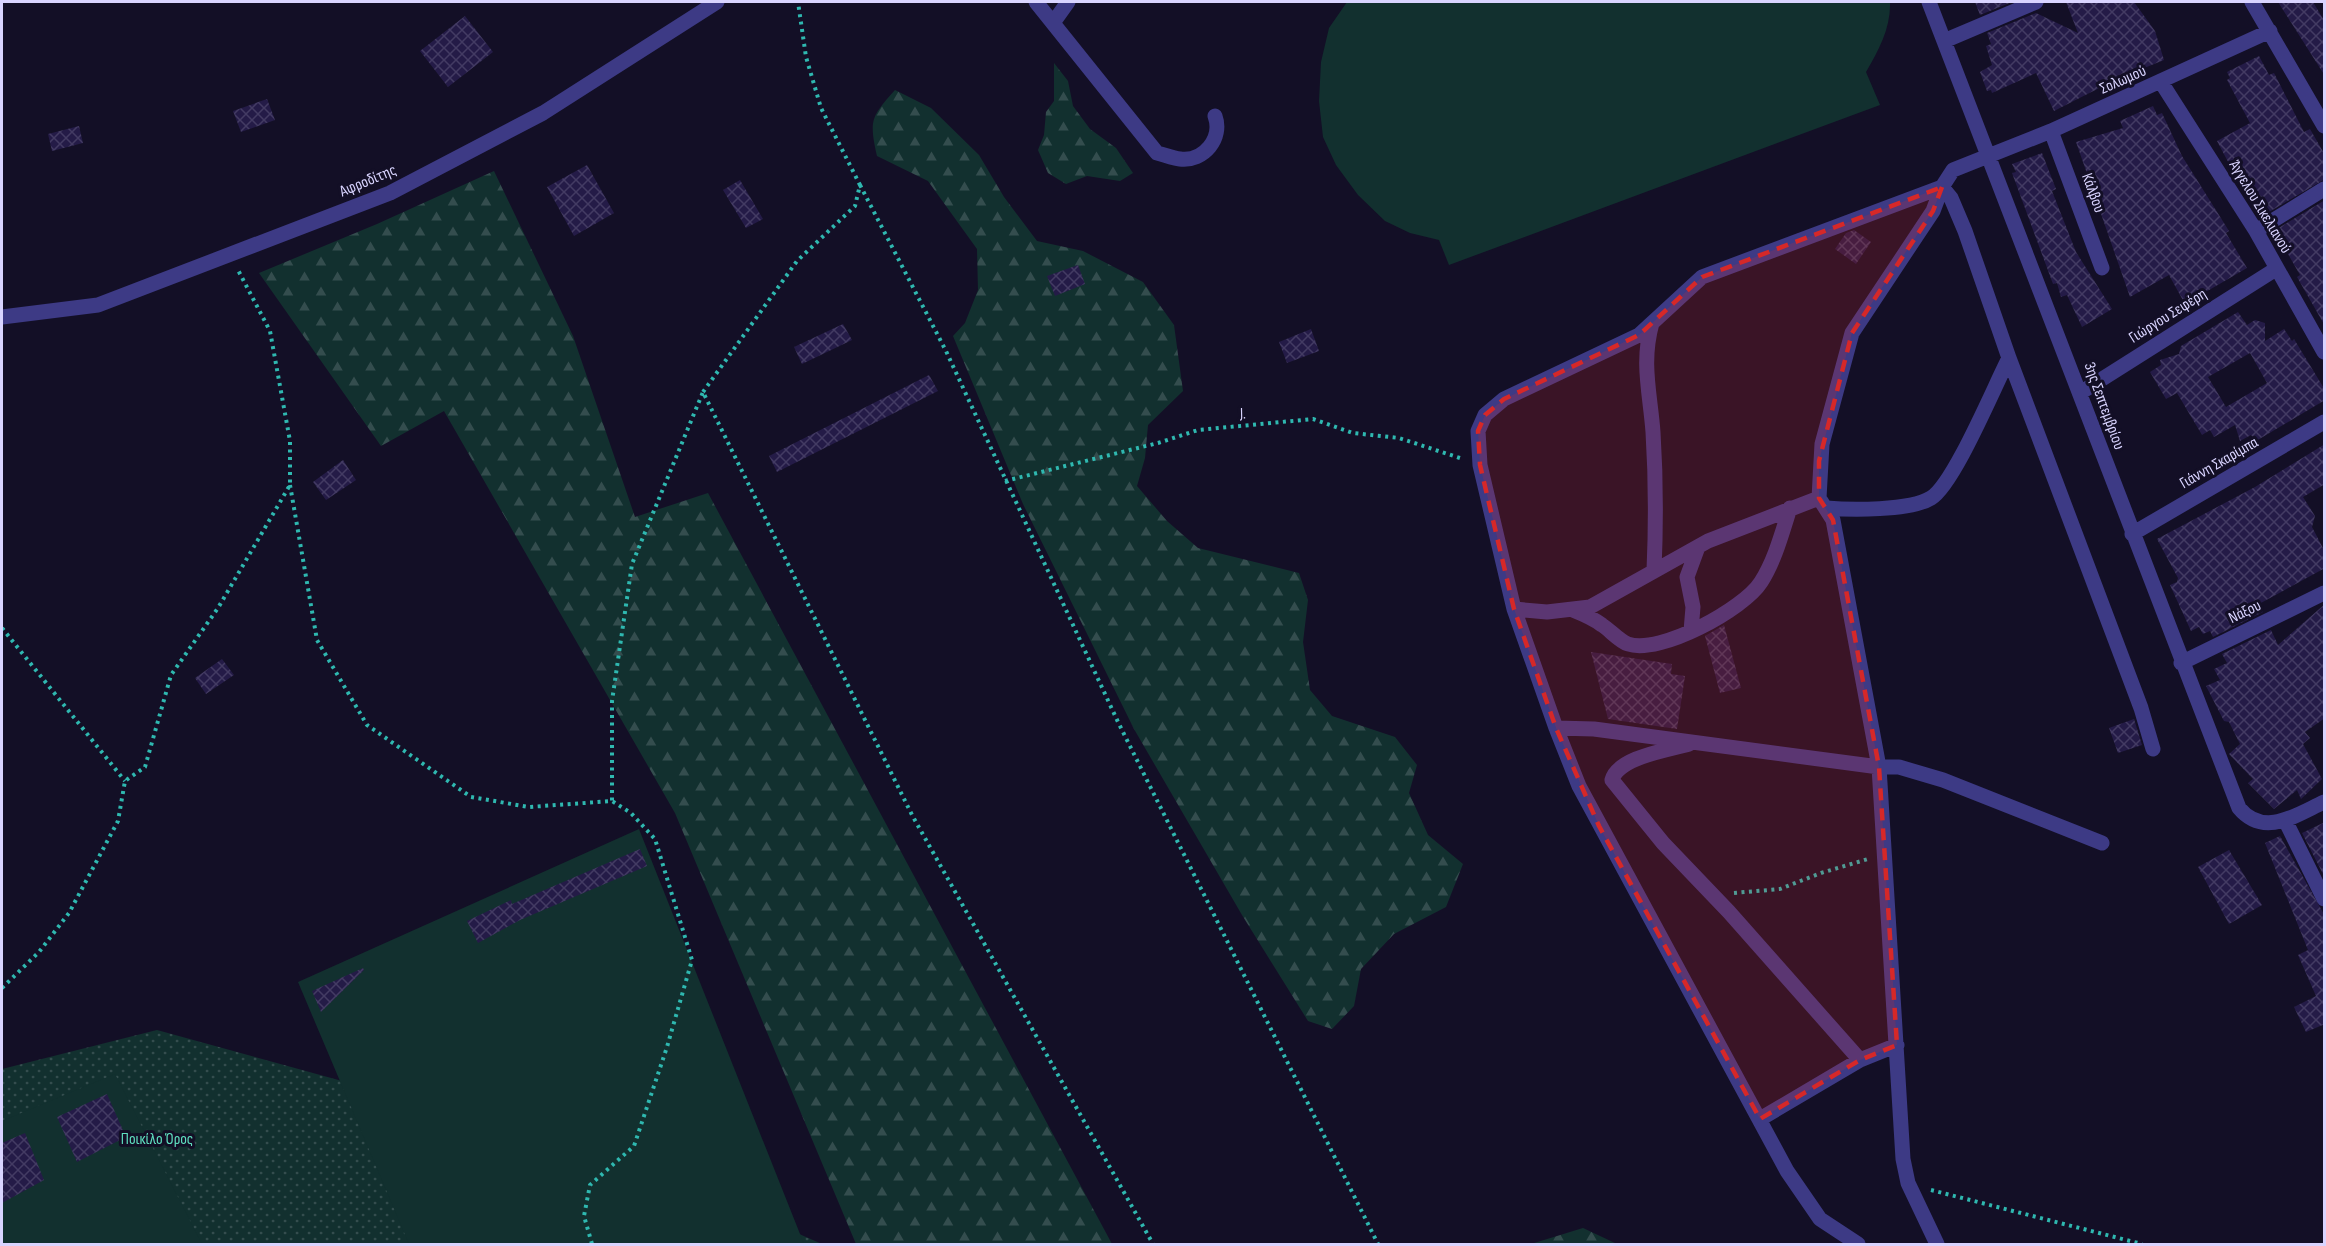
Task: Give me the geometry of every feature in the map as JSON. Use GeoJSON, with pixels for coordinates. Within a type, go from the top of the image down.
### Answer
{"type":"FeatureCollection","features":[{"type":"Feature","properties":{"kind":"street","name":"Αφροδίτης"},"geometry":{"type":"LineString","coordinates":[[2,316],[98,305],[390,193],[533,119],[717,2]]}},
{"type":"Feature","properties":{"kind":"street"},"geometry":{"type":"LineString","coordinates":[[1036,2],[1157,153],[1181,159],[1200,155],[1211,147],[1216,138],[1215,116]]}},
{"type":"Feature","properties":{"kind":"street"},"geometry":{"type":"LineString","coordinates":[[1053,23],[1068,2]]}},
{"type":"Feature","properties":{"kind":"street","name":"3ης Σεπτεμβρίου"},"geometry":{"type":"LineString","coordinates":[[1929,2],[2080,393],[2181,663],[2239,808],[2249,821],[2263,823],[2285,820]]}},
{"type":"Feature","properties":{"kind":"street"},"geometry":{"type":"LineString","coordinates":[[2252,2],[2325,126]]}},
{"type":"Feature","properties":{"kind":"street"},"geometry":{"type":"LineString","coordinates":[[1944,40],[2026,3]]}},
{"type":"Feature","properties":{"kind":"street","name":"Σολωμού"},"geometry":{"type":"LineString","coordinates":[[1942,187],[1953,170],[2051,131],[2270,31]]}},
{"type":"Feature","properties":{"kind":"street","name":"Άγγελου Σικελιανού"},"geometry":{"type":"LineString","coordinates":[[2161,82],[2256,231],[2325,352]]}},
{"type":"Feature","properties":{"kind":"street","name":"Κάλβου"},"geometry":{"type":"LineString","coordinates":[[2051,131],[2102,268]]}},
{"type":"Feature","properties":{"kind":"street"},"geometry":{"type":"LineString","coordinates":[[1858,1245],[1820,1219],[1787,1171],[1599,826],[1556,728],[1514,609],[1480,465],[1478,431],[1485,415],[1504,399],[1639,335],[1702,277],[1942,187]]}},
{"type":"Feature","properties":{"kind":"street"},"geometry":{"type":"LineString","coordinates":[[1942,187],[1951,198],[1965,231],[2009,358],[2140,708],[2153,749]]}},
{"type":"Feature","properties":{"kind":"street"},"geometry":{"type":"LineString","coordinates":[[1937,1245],[1908,1183],[1903,1159],[1898,1045],[1879,767],[1833,520],[1823,503],[1822,444],[1852,333],[1933,211],[1942,187]]}},
{"type":"Feature","properties":{"kind":"street"},"geometry":{"type":"LineString","coordinates":[[2256,231],[2325,189]]}},
{"type":"Feature","properties":{"kind":"street","name":"Γιώργου Σεφέρη"},"geometry":{"type":"LineString","coordinates":[[2080,393],[2276,269]]}},
{"type":"Feature","properties":{"kind":"street"},"geometry":{"type":"LineString","coordinates":[[1652,323],[1646,345],[1645,365],[1656,482],[1654,571]]}},
{"type":"Feature","properties":{"kind":"street"},"geometry":{"type":"LineString","coordinates":[[1514,609],[1547,612],[1590,607],[1698,547],[1790,508],[1823,503],[1879,509],[1923,502],[1933,497],[1967,445],[2009,358]]}},
{"type":"Feature","properties":{"kind":"street","name":"Γιάννη Σκαρίμπα"},"geometry":{"type":"LineString","coordinates":[[2132,534],[2325,422]]}},
{"type":"Feature","properties":{"kind":"street"},"geometry":{"type":"LineString","coordinates":[[1571,609],[1595,620],[1628,644],[1651,645],[1691,631],[1748,600],[1762,582],[1774,556],[1790,508]]}},
{"type":"Feature","properties":{"kind":"street"},"geometry":{"type":"LineString","coordinates":[[1691,631],[1693,607],[1687,577],[1698,547]]}},
{"type":"Feature","properties":{"kind":"street","name":"Νάξου"},"geometry":{"type":"LineString","coordinates":[[2181,663],[2325,593]]}},
{"type":"Feature","properties":{"kind":"street"},"geometry":{"type":"LineString","coordinates":[[1556,728],[1594,729],[1879,767],[1899,767],[1943,780],[2102,843]]}},
{"type":"Feature","properties":{"kind":"street"},"geometry":{"type":"LineString","coordinates":[[1698,742],[1627,762],[1613,774],[1612,780],[1663,843],[1712,894],[1860,1060]]}},
{"type":"Feature","properties":{"kind":"street"},"geometry":{"type":"LineString","coordinates":[[2325,802],[2285,820],[2325,899]]}},
{"type":"Feature","properties":{"kind":"street"},"geometry":{"type":"LineString","coordinates":[[1760,1119],[1860,1060],[1898,1045]]}},
{"type":"Feature","properties":{"kind":"path"},"geometry":{"type":"LineString","coordinates":[[798,2],[806,57],[821,108],[946,351],[1118,722],[1378,1245]]}},
{"type":"Feature","properties":{"kind":"path"},"geometry":{"type":"LineString","coordinates":[[612,801],[612,701],[632,564],[703,392],[797,261],[855,207],[860,185]]}},
{"type":"Feature","properties":{"kind":"path"},"geometry":{"type":"LineString","coordinates":[[230,254],[270,331],[290,441],[290,485],[317,640],[367,725],[471,797],[530,807],[612,801],[631,813],[655,838],[692,960],[667,1047],[634,1146],[590,1185],[584,1216],[592,1245]]}},
{"type":"Feature","properties":{"kind":"path"},"geometry":{"type":"LineString","coordinates":[[703,392],[912,815],[1153,1245]]}},
{"type":"Feature","properties":{"kind":"path","name":"J."},"geometry":{"type":"LineString","coordinates":[[1005,481],[1158,443],[1198,430],[1313,419],[1353,433],[1399,438],[1480,465]]}},
{"type":"Feature","properties":{"kind":"path"},"geometry":{"type":"LineString","coordinates":[[2,988],[39,952],[69,913],[118,821],[125,781],[145,767],[171,675],[218,608],[290,485]]}},
{"type":"Feature","properties":{"kind":"path"},"geometry":{"type":"LineString","coordinates":[[2,628],[125,781]]}},
{"type":"Feature","properties":{"kind":"path"},"geometry":{"type":"LineString","coordinates":[[1712,894],[1780,890],[1821,873],[1869,858],[1884,844]]}},
{"type":"Feature","properties":{"kind":"path"},"geometry":{"type":"LineString","coordinates":[[1908,1183],[2142,1245]]}},
{"type":"Feature","properties":{"kind":"highlighted area"},"geometry":{"type":"Polygon","coordinates":[[[1942,187],[1933,211],[1852,333],[1819,461],[1819,498],[1833,520],[1879,767],[1897,1045],[1860,1060],[1760,1119],[1599,826],[1556,728],[1514,609],[1480,465],[1478,431],[1485,415],[1504,399],[1639,335],[1702,277],[1942,187]]]}},
{"type":"Feature","properties":{"kind":"green space"},"geometry":{"type":"Polygon","coordinates":[[[1347,2],[1890,2],[1890,11],[1880,47],[1866,72],[1880,105],[1449,265],[1439,240],[1410,233],[1385,221],[1358,195],[1336,165],[1323,137],[1319,101],[1321,62],[1329,28],[1347,2]]]}},
{"type":"Feature","properties":{"kind":"green space"},"geometry":{"type":"Polygon","coordinates":[[[1054,63],[1068,81],[1073,106],[1090,129],[1116,148],[1133,173],[1120,181],[1087,176],[1066,184],[1048,173],[1038,150],[1044,135],[1046,112],[1054,101],[1054,63]]]}},
{"type":"Feature","properties":{"kind":"green space"},"geometry":{"type":"Polygon","coordinates":[[[895,90],[931,108],[979,155],[1004,197],[1037,241],[1083,251],[1143,282],[1174,325],[1183,391],[1148,425],[1145,458],[1137,486],[1167,521],[1198,548],[1299,573],[1308,600],[1303,642],[1310,690],[1332,716],[1395,737],[1417,765],[1409,793],[1428,835],[1463,864],[1446,907],[1394,934],[1361,969],[1354,1006],[1332,1029],[1308,1021],[1242,915],[1134,729],[1023,504],[953,336],[965,323],[978,290],[977,249],[928,181],[877,156],[873,134],[874,120],[895,90]]]}},
{"type":"Feature","properties":{"kind":"green space"},"geometry":{"type":"Polygon","coordinates":[[[494,171],[573,336],[635,517],[708,493],[1112,1244],[856,1244],[675,813],[444,411],[381,446],[259,273],[377,224],[494,171]]]}},
{"type":"Feature","properties":{"kind":"green space"},"geometry":{"type":"Polygon","coordinates":[[[639,829],[804,1244],[409,1244],[298,982],[639,829]]]}},
{"type":"Feature","properties":{"kind":"green space","name":"Ποικίλο Όρος"},"geometry":{"type":"Polygon","coordinates":[[[157,1030],[632,1161],[822,1244],[2,1244],[2,1069],[157,1030]]]}},
{"type":"Feature","properties":{"kind":"green space"},"geometry":{"type":"Polygon","coordinates":[[[115,1074],[202,1244],[2,1244],[2,1121],[115,1074]]]}},
{"type":"Feature","properties":{"kind":"green space"},"geometry":{"type":"Polygon","coordinates":[[[1583,1228],[1617,1244],[1531,1244],[1583,1228]]]}},
{"type":"Feature","properties":{"kind":"building"},"geometry":{"type":"Polygon","coordinates":[[[1975,2],[2012,2],[1980,15],[1975,2]]]}},
{"type":"Feature","properties":{"kind":"building"},"geometry":{"type":"Polygon","coordinates":[[[2066,2],[2134,2],[2155,31],[2164,60],[2117,79],[2054,111],[2036,73],[1992,93],[1991,90],[1987,91],[1980,72],[1992,65],[1986,46],[1991,44],[1987,33],[2036,13],[2078,33],[2066,2]]]}},
{"type":"Feature","properties":{"kind":"building"},"geometry":{"type":"Polygon","coordinates":[[[2278,2],[2313,2],[2325,22],[2325,76],[2278,2]]]}},
{"type":"Feature","properties":{"kind":"building"},"geometry":{"type":"Polygon","coordinates":[[[465,16],[493,52],[448,87],[420,51],[465,16]]]}},
{"type":"Feature","properties":{"kind":"building"},"geometry":{"type":"Polygon","coordinates":[[[2259,56],[2269,75],[2274,73],[2304,132],[2310,129],[2325,155],[2325,179],[2264,215],[2249,190],[2244,192],[2217,141],[2250,123],[2227,80],[2230,78],[2227,72],[2259,56]]]}},
{"type":"Feature","properties":{"kind":"building"},"geometry":{"type":"Polygon","coordinates":[[[267,99],[275,120],[241,132],[233,111],[267,99]]]}},
{"type":"Feature","properties":{"kind":"building"},"geometry":{"type":"Polygon","coordinates":[[[2153,106],[2157,115],[2162,113],[2182,156],[2229,231],[2226,233],[2247,268],[2185,304],[2169,275],[2130,297],[2076,142],[2123,128],[2120,121],[2153,106]]]}},
{"type":"Feature","properties":{"kind":"building"},"geometry":{"type":"Polygon","coordinates":[[[79,126],[83,143],[52,151],[48,134],[79,126]]]}},
{"type":"Feature","properties":{"kind":"building"},"geometry":{"type":"Polygon","coordinates":[[[2042,153],[2056,189],[2052,191],[2076,252],[2112,309],[2082,327],[2067,295],[2061,297],[2057,283],[2053,284],[2012,173],[2016,172],[2012,164],[2042,153]]]}},
{"type":"Feature","properties":{"kind":"building"},"geometry":{"type":"Polygon","coordinates":[[[587,165],[614,213],[574,236],[547,187],[587,165]]]}},
{"type":"Feature","properties":{"kind":"building"},"geometry":{"type":"Polygon","coordinates":[[[740,180],[763,219],[746,228],[723,190],[740,180]]]}},
{"type":"Feature","properties":{"kind":"building"},"geometry":{"type":"Polygon","coordinates":[[[2325,200],[2325,326],[2297,277],[2300,275],[2284,247],[2281,249],[2272,232],[2325,200]]]}},
{"type":"Feature","properties":{"kind":"building"},"geometry":{"type":"Polygon","coordinates":[[[1854,230],[1871,242],[1856,264],[1835,249],[1846,233],[1854,230]]]}},
{"type":"Feature","properties":{"kind":"building"},"geometry":{"type":"Polygon","coordinates":[[[1078,265],[1085,284],[1055,296],[1047,276],[1078,265]]]}},
{"type":"Feature","properties":{"kind":"building"},"geometry":{"type":"Polygon","coordinates":[[[2238,312],[2247,325],[2255,320],[2265,323],[2265,341],[2284,329],[2292,341],[2294,339],[2325,390],[2325,400],[2256,441],[2251,435],[2240,441],[2235,425],[2214,437],[2210,430],[2202,435],[2177,393],[2166,399],[2150,372],[2161,365],[2160,360],[2179,354],[2181,346],[2238,312]],[[2250,353],[2208,377],[2226,407],[2267,383],[2250,353]]]}},
{"type":"Feature","properties":{"kind":"building"},"geometry":{"type":"Polygon","coordinates":[[[843,324],[852,340],[802,364],[794,347],[843,324]]]}},
{"type":"Feature","properties":{"kind":"building"},"geometry":{"type":"Polygon","coordinates":[[[1311,329],[1319,351],[1287,363],[1279,342],[1311,329]]]}},
{"type":"Feature","properties":{"kind":"building"},"geometry":{"type":"Polygon","coordinates":[[[929,375],[938,391],[777,472],[769,456],[929,375]]]}},
{"type":"Feature","properties":{"kind":"building"},"geometry":{"type":"Polygon","coordinates":[[[2325,444],[2325,484],[2303,497],[2315,516],[2312,527],[2325,552],[2325,568],[2259,604],[2263,612],[2213,637],[2210,631],[2203,634],[2199,627],[2191,631],[2170,585],[2177,582],[2178,578],[2157,539],[2255,487],[2325,444]]]}},
{"type":"Feature","properties":{"kind":"building"},"geometry":{"type":"Polygon","coordinates":[[[343,460],[356,480],[326,500],[313,482],[343,460]]]}},
{"type":"Feature","properties":{"kind":"building"},"geometry":{"type":"Polygon","coordinates":[[[2325,604],[2325,718],[2305,732],[2310,738],[2303,744],[2322,779],[2301,799],[2297,790],[2274,809],[2248,783],[2253,779],[2229,754],[2240,744],[2229,722],[2224,721],[2206,686],[2220,680],[2214,669],[2227,663],[2222,654],[2271,630],[2278,645],[2325,604]]]}},
{"type":"Feature","properties":{"kind":"building"},"geometry":{"type":"Polygon","coordinates":[[[1724,625],[1741,688],[1720,693],[1705,636],[1724,625]]]}},
{"type":"Feature","properties":{"kind":"building"},"geometry":{"type":"Polygon","coordinates":[[[1591,652],[1672,664],[1671,674],[1685,676],[1677,729],[1608,719],[1591,652]]]}},
{"type":"Feature","properties":{"kind":"building"},"geometry":{"type":"Polygon","coordinates":[[[222,659],[234,675],[206,694],[195,678],[222,659]]]}},
{"type":"Feature","properties":{"kind":"building"},"geometry":{"type":"Polygon","coordinates":[[[2134,719],[2142,745],[2118,753],[2109,728],[2134,719]]]}},
{"type":"Feature","properties":{"kind":"building"},"geometry":{"type":"Polygon","coordinates":[[[2325,822],[2325,876],[2324,876],[2302,833],[2325,822]]]}},
{"type":"Feature","properties":{"kind":"building"},"geometry":{"type":"Polygon","coordinates":[[[2280,836],[2325,916],[2325,1024],[2306,1032],[2294,1007],[2316,996],[2298,955],[2308,950],[2265,843],[2280,836]]]}},
{"type":"Feature","properties":{"kind":"building"},"geometry":{"type":"Polygon","coordinates":[[[640,849],[647,866],[520,920],[478,943],[467,921],[511,900],[512,904],[640,849]]]}},
{"type":"Feature","properties":{"kind":"building"},"geometry":{"type":"Polygon","coordinates":[[[2229,850],[2262,905],[2229,924],[2198,867],[2229,850]]]}},
{"type":"Feature","properties":{"kind":"building"},"geometry":{"type":"Polygon","coordinates":[[[363,968],[364,970],[321,1012],[312,991],[363,968]]]}},
{"type":"Feature","properties":{"kind":"building"},"geometry":{"type":"Polygon","coordinates":[[[107,1094],[126,1137],[77,1162],[57,1117],[107,1094]]]}},
{"type":"Feature","properties":{"kind":"building"},"geometry":{"type":"Polygon","coordinates":[[[25,1133],[44,1180],[2,1203],[2,1143],[25,1133]]]}}]}
